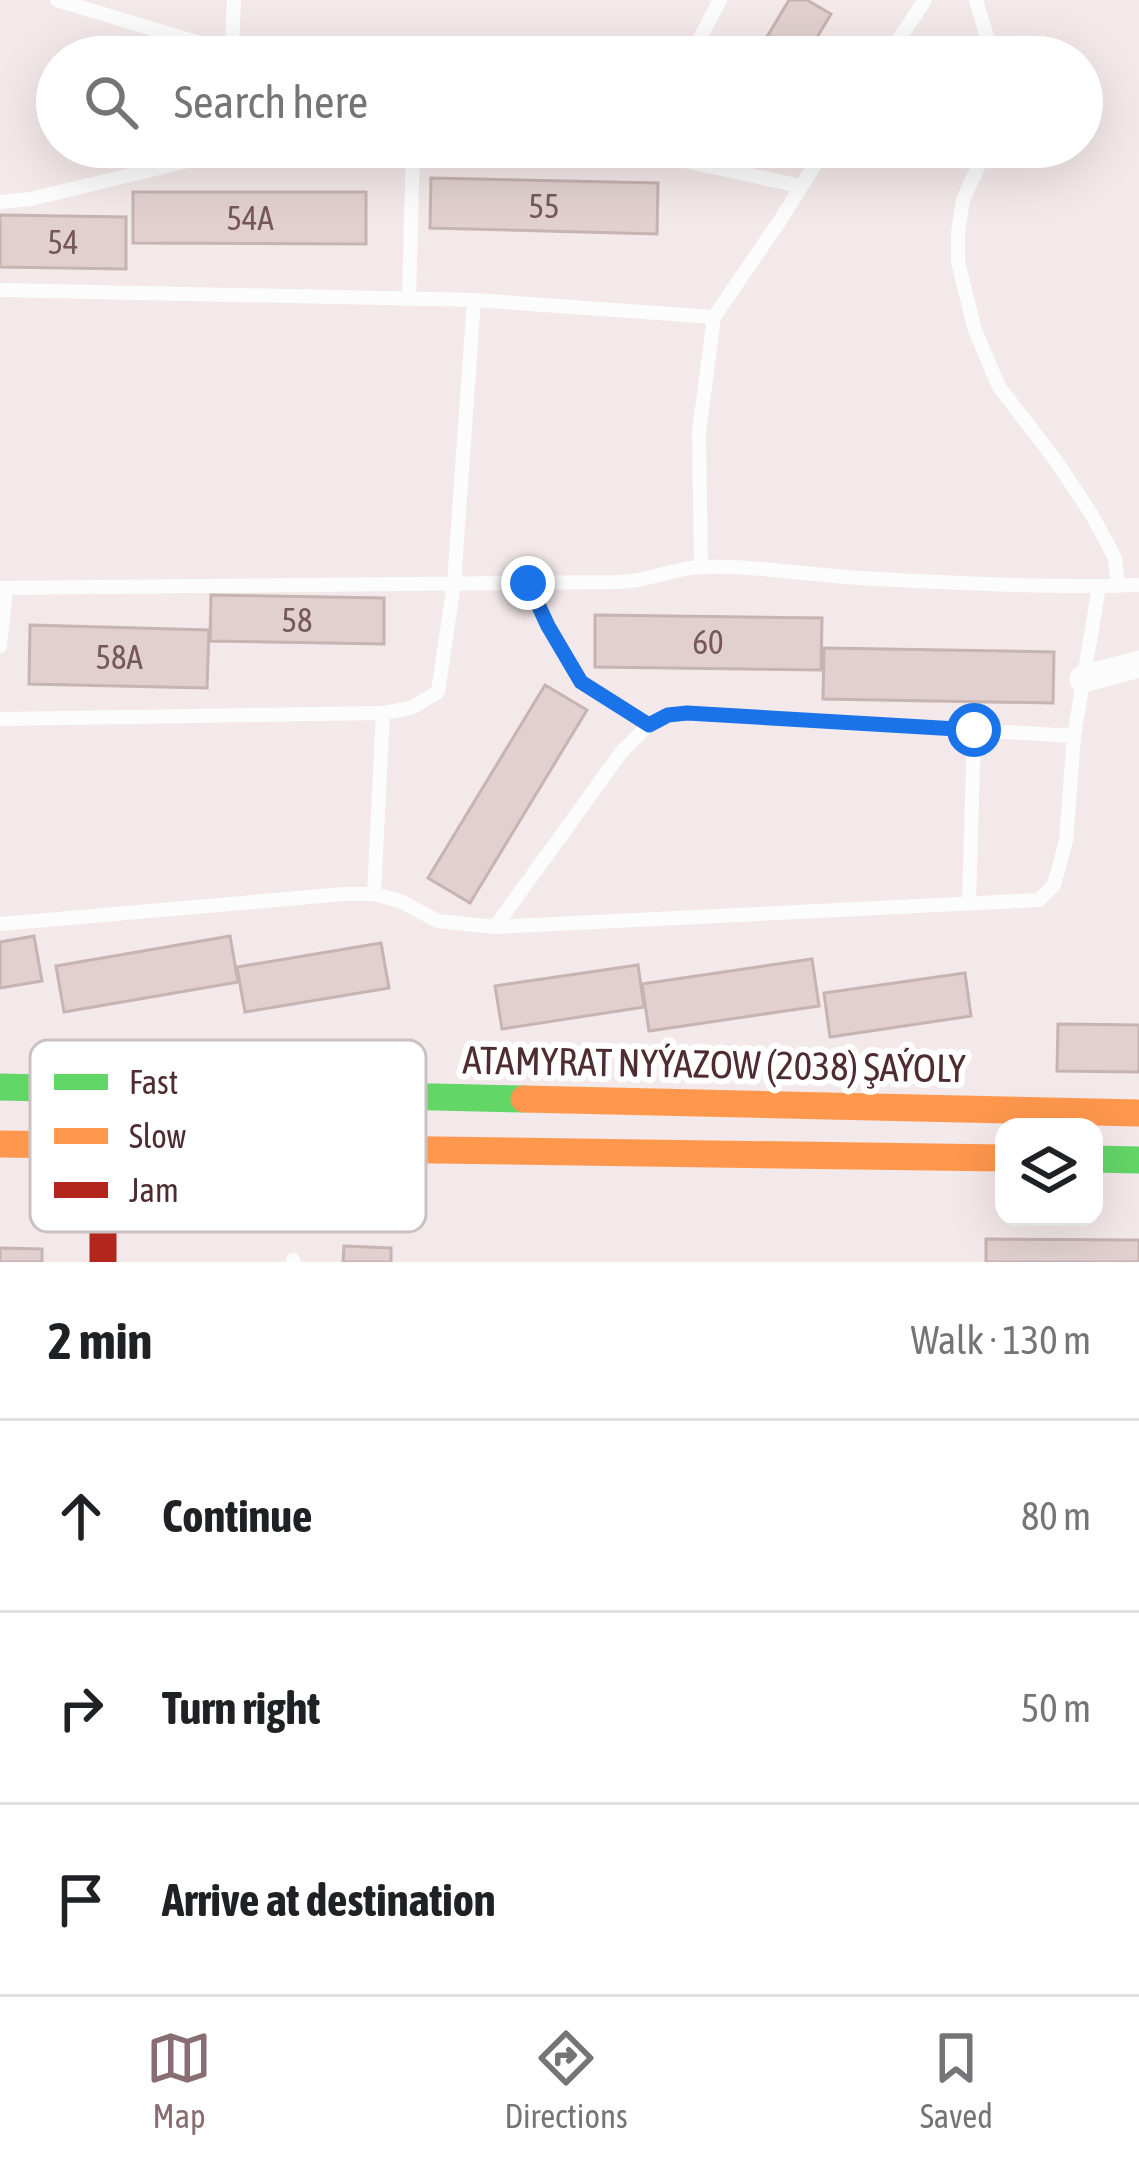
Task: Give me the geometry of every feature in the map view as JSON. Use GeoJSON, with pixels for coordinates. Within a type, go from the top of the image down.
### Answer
{"type":"FeatureCollection","features":[{"type":"Feature","properties":{"kind":"main road","name":"ATAMYRAT NYÝAZOW (2038) ŞAÝOLY"},"geometry":{"type":"LineString","coordinates":[[0,1083],[30,1085]]}},
{"type":"Feature","properties":{"kind":"main road","name":"ATAMYRAT NYÝAZOW (2038) ŞAÝOLY"},"geometry":{"type":"LineString","coordinates":[[426,1097],[1139,1113]]}},
{"type":"Feature","properties":{"kind":"main road"},"geometry":{"type":"LineString","coordinates":[[0,1144],[30,1144]]}},
{"type":"Feature","properties":{"kind":"main road"},"geometry":{"type":"LineString","coordinates":[[426,1150],[995,1158]]}},
{"type":"Feature","properties":{"kind":"main road"},"geometry":{"type":"LineString","coordinates":[[1103,1159],[1139,1160]]}},
{"type":"Feature","properties":{"kind":"street"},"geometry":{"type":"LineString","coordinates":[[1084,679],[1139,664]]}},
{"type":"Feature","properties":{"kind":"lane"},"geometry":{"type":"LineString","coordinates":[[57,0],[176,36]]}},
{"type":"Feature","properties":{"kind":"lane"},"geometry":{"type":"LineString","coordinates":[[233,36],[234,0]]}},
{"type":"Feature","properties":{"kind":"lane"},"geometry":{"type":"LineString","coordinates":[[701,36],[720,0]]}},
{"type":"Feature","properties":{"kind":"lane"},"geometry":{"type":"LineString","coordinates":[[901,36],[925,0]]}},
{"type":"Feature","properties":{"kind":"lane"},"geometry":{"type":"LineString","coordinates":[[976,0],[987,36]]}},
{"type":"Feature","properties":{"kind":"lane"},"geometry":{"type":"LineString","coordinates":[[0,202],[159,168]]}},
{"type":"Feature","properties":{"kind":"lane"},"geometry":{"type":"LineString","coordinates":[[410,299],[413,168]]}},
{"type":"Feature","properties":{"kind":"lane"},"geometry":{"type":"LineString","coordinates":[[721,168],[800,186]]}},
{"type":"Feature","properties":{"kind":"lane"},"geometry":{"type":"LineString","coordinates":[[701,567],[699,432],[714,317],[812,168]]}},
{"type":"Feature","properties":{"kind":"lane"},"geometry":{"type":"LineString","coordinates":[[977,168],[963,200],[958,232],[958,262],[975,330],[999,387],[1092,515],[1115,558],[1118,586]]}},
{"type":"Feature","properties":{"kind":"lane"},"geometry":{"type":"LineString","coordinates":[[0,290],[474,300],[714,317]]}},
{"type":"Feature","properties":{"kind":"lane"},"geometry":{"type":"LineString","coordinates":[[0,718],[382,713],[412,708],[437,692],[454,583],[474,300]]}},
{"type":"Feature","properties":{"kind":"lane"},"geometry":{"type":"LineString","coordinates":[[0,646],[3,588],[642,581],[701,567],[862,578],[1139,585]]}},
{"type":"Feature","properties":{"kind":"lane"},"geometry":{"type":"LineString","coordinates":[[528,583],[581,682],[649,725]]}},
{"type":"Feature","properties":{"kind":"lane"},"geometry":{"type":"LineString","coordinates":[[0,924],[344,894],[374,894],[400,901],[438,921],[494,927],[1039,899],[1054,886],[1066,841],[1074,736],[1099,586]]}},
{"type":"Feature","properties":{"kind":"lane"},"geometry":{"type":"LineString","coordinates":[[374,894],[382,713]]}},
{"type":"Feature","properties":{"kind":"lane"},"geometry":{"type":"LineString","coordinates":[[494,927],[623,750],[649,725],[668,715],[1074,736]]}},
{"type":"Feature","properties":{"kind":"lane"},"geometry":{"type":"LineString","coordinates":[[969,904],[974,730]]}},
{"type":"Feature","properties":{"kind":"building"},"geometry":{"type":"Polygon","coordinates":[[[789,0],[807,0],[831,14],[818,36],[768,36],[789,0]]]}},
{"type":"Feature","properties":{"kind":"building"},"geometry":{"type":"Polygon","coordinates":[[[431,178],[658,183],[657,234],[430,228],[431,178]]]}},
{"type":"Feature","properties":{"kind":"building"},"geometry":{"type":"Polygon","coordinates":[[[133,192],[366,192],[366,244],[133,243],[133,192]]]}},
{"type":"Feature","properties":{"kind":"building"},"geometry":{"type":"Polygon","coordinates":[[[0,215],[126,217],[126,269],[0,267],[0,215]]]}},
{"type":"Feature","properties":{"kind":"building"},"geometry":{"type":"Polygon","coordinates":[[[211,595],[384,598],[384,644],[210,641],[211,595]]]}},
{"type":"Feature","properties":{"kind":"building"},"geometry":{"type":"Polygon","coordinates":[[[595,615],[822,618],[821,670],[595,667],[595,615]]]}},
{"type":"Feature","properties":{"kind":"building"},"geometry":{"type":"Polygon","coordinates":[[[30,625],[209,630],[207,688],[29,684],[30,625]]]}},
{"type":"Feature","properties":{"kind":"building"},"geometry":{"type":"Polygon","coordinates":[[[824,648],[1054,652],[1053,703],[823,699],[824,648]]]}},
{"type":"Feature","properties":{"kind":"building"},"geometry":{"type":"Polygon","coordinates":[[[545,685],[587,710],[470,903],[428,878],[545,685]]]}},
{"type":"Feature","properties":{"kind":"building"},"geometry":{"type":"Polygon","coordinates":[[[34,936],[42,981],[0,988],[0,942],[34,936]]]}},
{"type":"Feature","properties":{"kind":"building"},"geometry":{"type":"Polygon","coordinates":[[[230,936],[238,982],[64,1012],[56,966],[230,936]]]}},
{"type":"Feature","properties":{"kind":"building"},"geometry":{"type":"Polygon","coordinates":[[[381,943],[389,988],[245,1012],[237,967],[381,943]]]}},
{"type":"Feature","properties":{"kind":"building"},"geometry":{"type":"Polygon","coordinates":[[[812,959],[819,1006],[649,1031],[642,984],[812,959]]]}},
{"type":"Feature","properties":{"kind":"building"},"geometry":{"type":"Polygon","coordinates":[[[638,965],[644,1007],[502,1029],[495,986],[638,965]]]}},
{"type":"Feature","properties":{"kind":"building"},"geometry":{"type":"Polygon","coordinates":[[[965,973],[971,1016],[830,1037],[824,993],[965,973]]]}},
{"type":"Feature","properties":{"kind":"building"},"geometry":{"type":"Polygon","coordinates":[[[1058,1024],[1139,1025],[1139,1072],[1057,1071],[1058,1024]]]}},
{"type":"Feature","properties":{"kind":"building"},"geometry":{"type":"Polygon","coordinates":[[[986,1239],[1139,1240],[1139,1262],[986,1262],[986,1239]]]}},
{"type":"Feature","properties":{"kind":"building"},"geometry":{"type":"Polygon","coordinates":[[[344,1246],[391,1248],[391,1262],[343,1262],[344,1246]]]}},
{"type":"Feature","properties":{"kind":"building"},"geometry":{"type":"Polygon","coordinates":[[[0,1248],[42,1249],[42,1262],[0,1262],[0,1248]]]}},
{"type":"Feature","properties":{"kind":"traffic: fast"},"geometry":{"type":"LineString","coordinates":[[0,1087],[30,1088]]}},
{"type":"Feature","properties":{"kind":"traffic: fast"},"geometry":{"type":"LineString","coordinates":[[426,1097],[524,1099]]}},
{"type":"Feature","properties":{"kind":"traffic: fast"},"geometry":{"type":"LineString","coordinates":[[1103,1159],[1139,1160]]}},
{"type":"Feature","properties":{"kind":"traffic: slow"},"geometry":{"type":"LineString","coordinates":[[524,1099],[1139,1113]]}},
{"type":"Feature","properties":{"kind":"traffic: slow"},"geometry":{"type":"LineString","coordinates":[[0,1144],[30,1144]]}},
{"type":"Feature","properties":{"kind":"traffic: slow"},"geometry":{"type":"LineString","coordinates":[[426,1150],[995,1158]]}},
{"type":"Feature","properties":{"kind":"traffic: jam"},"geometry":{"type":"LineString","coordinates":[[103,1232],[103,1262]]}},
{"type":"Feature","properties":{"kind":"route"},"geometry":{"type":"LineString","coordinates":[[528,583],[581,682],[649,725],[668,715],[687,713],[974,730]]}}]}
